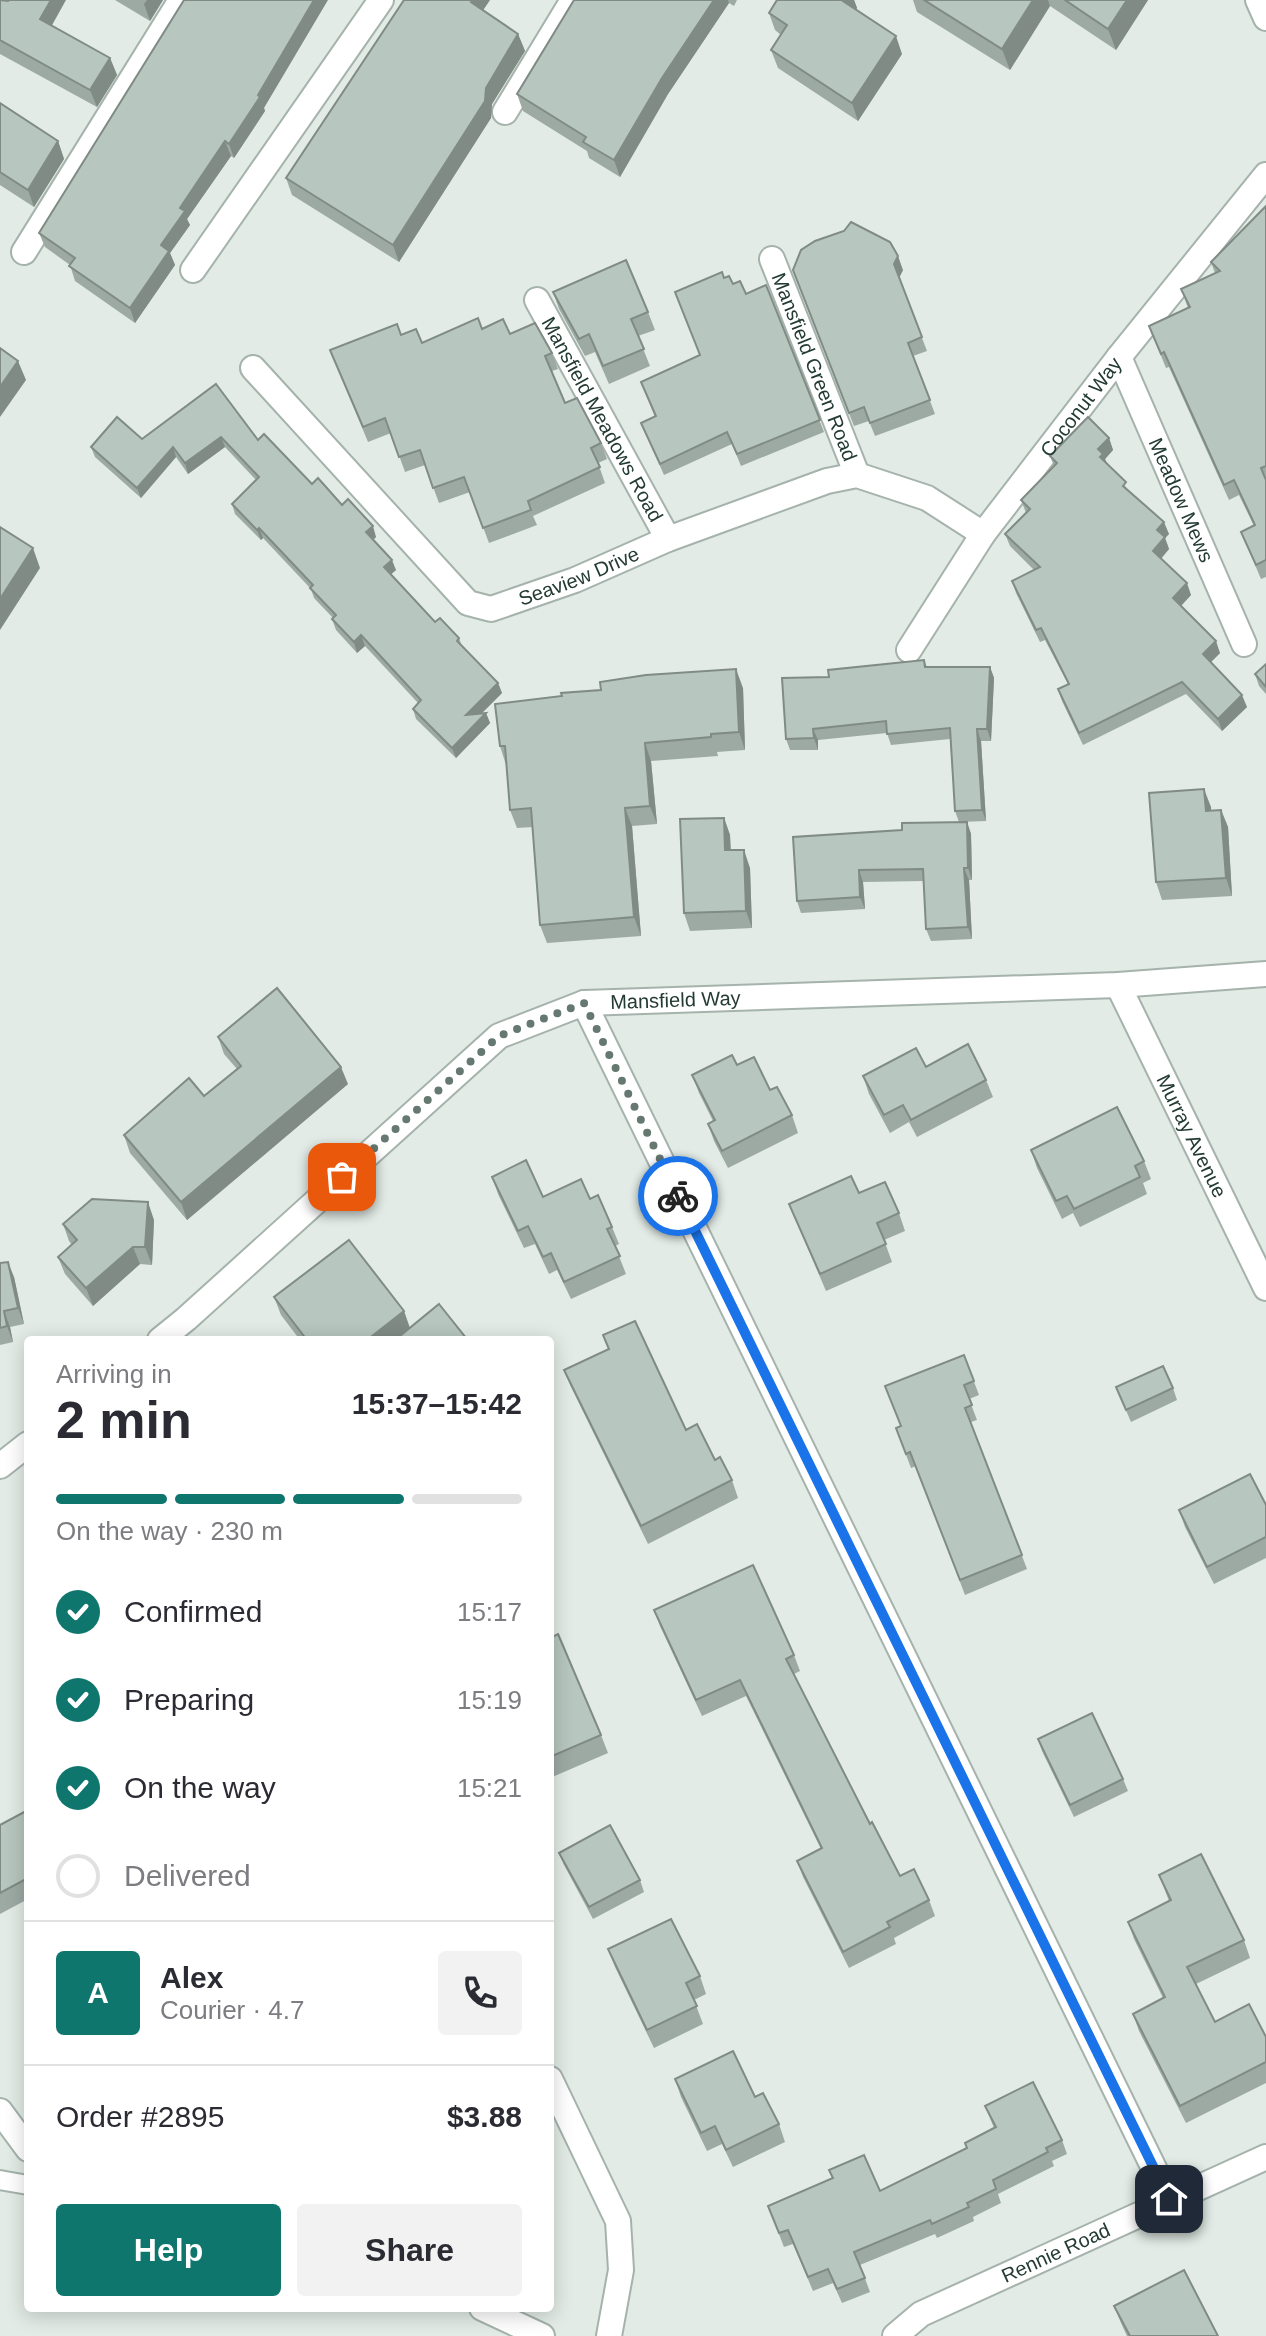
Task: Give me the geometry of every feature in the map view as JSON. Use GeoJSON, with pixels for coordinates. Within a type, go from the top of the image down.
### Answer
{"type":"FeatureCollection","features":[{"type":"Feature","properties":{"kind":"street"},"geometry":{"type":"LineString","coordinates":[[24,252],[181,0]]}},
{"type":"Feature","properties":{"kind":"street"},"geometry":{"type":"LineString","coordinates":[[193,270],[381,0]]}},
{"type":"Feature","properties":{"kind":"street"},"geometry":{"type":"LineString","coordinates":[[505,112],[573,0]]}},
{"type":"Feature","properties":{"kind":"street"},"geometry":{"type":"LineString","coordinates":[[1258,0],[1266,18]]}},
{"type":"Feature","properties":{"kind":"street","name":"Coconut Way"},"geometry":{"type":"LineString","coordinates":[[909,650],[983,534],[1119,357],[1266,175]]}},
{"type":"Feature","properties":{"kind":"street","name":"Mansfield Green Road"},"geometry":{"type":"LineString","coordinates":[[772,259],[857,475]]}},
{"type":"Feature","properties":{"kind":"street","name":"Mansfield Meadows Road"},"geometry":{"type":"LineString","coordinates":[[537,300],[668,539]]}},
{"type":"Feature","properties":{"kind":"street","name":"Meadow Mews"},"geometry":{"type":"LineString","coordinates":[[1119,357],[1244,644]]}},
{"type":"Feature","properties":{"kind":"street","name":"Seaview Drive"},"geometry":{"type":"LineString","coordinates":[[253,368],[468,603],[491,609],[575,580],[668,539],[827,481],[857,475]]}},
{"type":"Feature","properties":{"kind":"street"},"geometry":{"type":"LineString","coordinates":[[857,475],[927,498],[983,534]]}},
{"type":"Feature","properties":{"kind":"street","name":"Mansfield Way"},"geometry":{"type":"LineString","coordinates":[[191,1330],[499,1036],[584,1003],[1118,985],[1266,974]]}},
{"type":"Feature","properties":{"kind":"street","name":"Murray Avenue"},"geometry":{"type":"LineString","coordinates":[[1118,985],[1266,1288]]}},
{"type":"Feature","properties":{"kind":"street"},"geometry":{"type":"LineString","coordinates":[[584,1003],[1169,2199]]}},
{"type":"Feature","properties":{"kind":"street"},"geometry":{"type":"LineString","coordinates":[[0,1466],[24,1447]]}},
{"type":"Feature","properties":{"kind":"street"},"geometry":{"type":"LineString","coordinates":[[554,2087],[618,2221],[621,2270],[609,2336]]}},
{"type":"Feature","properties":{"kind":"street"},"geometry":{"type":"LineString","coordinates":[[0,2111],[24,2144]]}},
{"type":"Feature","properties":{"kind":"street","name":"Rennie Road"},"geometry":{"type":"LineString","coordinates":[[895,2336],[921,2314],[1266,2157]]}},
{"type":"Feature","properties":{"kind":"street"},"geometry":{"type":"LineString","coordinates":[[491,2312],[542,2336]]}},
{"type":"Feature","properties":{"kind":"lane"},"geometry":{"type":"LineString","coordinates":[[0,2180],[24,2184]]}},
{"type":"Feature","properties":{"kind":"building"},"geometry":{"type":"Polygon","coordinates":[[[0,0],[51,0],[40,19],[110,58],[90,90],[0,40],[0,0]]]}},
{"type":"Feature","properties":{"kind":"building"},"geometry":{"type":"Polygon","coordinates":[[[184,0],[314,0],[258,95],[260,97],[229,144],[225,141],[180,208],[185,211],[161,245],[169,251],[130,308],[69,266],[75,258],[39,233],[184,0]]]}},
{"type":"Feature","properties":{"kind":"building"},"geometry":{"type":"Polygon","coordinates":[[[404,0],[473,0],[471,2],[518,34],[486,88],[485,101],[393,245],[286,178],[404,0]]]}},
{"type":"Feature","properties":{"kind":"building"},"geometry":{"type":"Polygon","coordinates":[[[574,0],[714,0],[662,78],[614,160],[583,142],[586,137],[517,94],[574,0]]]}},
{"type":"Feature","properties":{"kind":"building"},"geometry":{"type":"Polygon","coordinates":[[[777,0],[844,0],[896,36],[852,103],[771,50],[787,25],[769,13],[777,0]]]}},
{"type":"Feature","properties":{"kind":"building"},"geometry":{"type":"Polygon","coordinates":[[[924,0],[1033,0],[1002,49],[924,0]]]}},
{"type":"Feature","properties":{"kind":"building"},"geometry":{"type":"Polygon","coordinates":[[[1065,0],[1127,0],[1108,29],[1065,0]]]}},
{"type":"Feature","properties":{"kind":"building"},"geometry":{"type":"Polygon","coordinates":[[[0,103],[58,141],[28,190],[0,172],[0,103]]]}},
{"type":"Feature","properties":{"kind":"building"},"geometry":{"type":"Polygon","coordinates":[[[1266,206],[1266,466],[1261,468],[1266,480],[1266,560],[1256,565],[1241,532],[1255,525],[1234,480],[1224,485],[1164,352],[1161,354],[1149,326],[1190,307],[1181,289],[1220,271],[1211,262],[1266,206]]]}},
{"type":"Feature","properties":{"kind":"building"},"geometry":{"type":"Polygon","coordinates":[[[851,222],[890,242],[898,256],[894,264],[922,337],[908,343],[930,400],[870,423],[864,407],[849,413],[793,270],[801,250],[815,241],[844,231],[851,222]]]}},
{"type":"Feature","properties":{"kind":"building"},"geometry":{"type":"Polygon","coordinates":[[[626,260],[648,312],[631,319],[644,349],[603,366],[589,334],[579,339],[553,292],[626,260]]]}},
{"type":"Feature","properties":{"kind":"building"},"geometry":{"type":"Polygon","coordinates":[[[722,272],[724,278],[729,276],[733,284],[740,281],[746,294],[766,285],[820,420],[737,454],[727,432],[660,464],[641,423],[656,416],[641,382],[700,355],[675,292],[722,272]]]}},
{"type":"Feature","properties":{"kind":"building"},"geometry":{"type":"Polygon","coordinates":[[[478,318],[482,329],[503,319],[510,334],[535,323],[552,353],[545,356],[565,403],[577,398],[601,443],[591,448],[600,467],[528,501],[531,510],[483,528],[464,477],[433,488],[420,450],[399,457],[385,418],[363,427],[330,350],[397,324],[401,335],[416,329],[422,343],[478,318]]]}},
{"type":"Feature","properties":{"kind":"building"},"geometry":{"type":"Polygon","coordinates":[[[0,348],[18,361],[0,387],[0,348]]]}},
{"type":"Feature","properties":{"kind":"building"},"geometry":{"type":"Polygon","coordinates":[[[216,384],[258,440],[264,434],[312,484],[318,478],[342,505],[348,499],[373,526],[366,532],[392,560],[384,567],[435,622],[440,618],[459,638],[457,641],[498,683],[466,715],[486,713],[452,748],[413,709],[421,700],[361,635],[354,642],[332,619],[336,615],[310,588],[313,585],[232,504],[259,477],[221,437],[185,463],[173,447],[137,488],[91,447],[117,417],[142,439],[216,384]]]}},
{"type":"Feature","properties":{"kind":"building"},"geometry":{"type":"Polygon","coordinates":[[[1088,417],[1109,438],[1098,449],[1103,454],[1100,457],[1126,482],[1123,486],[1164,522],[1157,530],[1165,537],[1153,551],[1187,583],[1173,598],[1216,641],[1203,654],[1242,695],[1218,719],[1182,682],[1079,733],[1058,689],[1069,684],[1041,628],[1036,630],[1012,581],[1040,567],[1005,534],[1030,509],[1021,500],[1057,463],[1050,456],[1088,417]]]}},
{"type":"Feature","properties":{"kind":"building"},"geometry":{"type":"Polygon","coordinates":[[[0,527],[33,548],[0,599],[0,527]]]}},
{"type":"Feature","properties":{"kind":"building"},"geometry":{"type":"Polygon","coordinates":[[[924,660],[925,667],[990,667],[987,729],[977,729],[982,810],[955,811],[950,728],[887,734],[886,721],[813,729],[814,738],[786,739],[782,678],[829,677],[828,670],[924,660]]]}},
{"type":"Feature","properties":{"kind":"building"},"geometry":{"type":"Polygon","coordinates":[[[1266,664],[1266,687],[1255,674],[1266,664]]]}},
{"type":"Feature","properties":{"kind":"building"},"geometry":{"type":"Polygon","coordinates":[[[736,669],[739,732],[645,743],[650,806],[625,808],[634,917],[540,925],[531,808],[510,810],[505,746],[500,746],[495,704],[601,690],[600,682],[646,675],[736,669]]]}},
{"type":"Feature","properties":{"kind":"building"},"geometry":{"type":"Polygon","coordinates":[[[1204,789],[1206,811],[1221,810],[1226,878],[1156,882],[1149,793],[1204,789]]]}},
{"type":"Feature","properties":{"kind":"building"},"geometry":{"type":"Polygon","coordinates":[[[724,818],[725,850],[744,850],[746,911],[684,913],[680,819],[724,818]]]}},
{"type":"Feature","properties":{"kind":"building"},"geometry":{"type":"Polygon","coordinates":[[[967,822],[968,868],[964,868],[968,927],[926,929],[923,869],[859,870],[860,897],[797,901],[793,837],[902,830],[902,823],[967,822]]]}},
{"type":"Feature","properties":{"kind":"building"},"geometry":{"type":"Polygon","coordinates":[[[277,988],[341,1067],[181,1202],[124,1135],[189,1078],[204,1096],[241,1066],[218,1037],[277,988]]]}},
{"type":"Feature","properties":{"kind":"building"},"geometry":{"type":"Polygon","coordinates":[[[968,1044],[986,1080],[911,1120],[903,1105],[884,1115],[863,1076],[916,1048],[926,1067],[968,1044]]]}},
{"type":"Feature","properties":{"kind":"building"},"geometry":{"type":"Polygon","coordinates":[[[732,1055],[737,1065],[754,1057],[770,1090],[777,1087],[792,1115],[722,1151],[708,1124],[715,1120],[692,1075],[732,1055]]]}},
{"type":"Feature","properties":{"kind":"building"},"geometry":{"type":"Polygon","coordinates":[[[1117,1107],[1144,1161],[1135,1166],[1140,1177],[1074,1209],[1067,1196],[1056,1201],[1031,1150],[1117,1107]]]}},
{"type":"Feature","properties":{"kind":"building"},"geometry":{"type":"Polygon","coordinates":[[[526,1160],[543,1197],[581,1179],[590,1199],[598,1195],[612,1227],[607,1229],[620,1256],[564,1282],[551,1253],[543,1257],[528,1226],[518,1231],[492,1177],[526,1160]]]}},
{"type":"Feature","properties":{"kind":"building"},"geometry":{"type":"Polygon","coordinates":[[[851,1176],[859,1193],[885,1182],[899,1213],[877,1223],[886,1244],[820,1274],[789,1204],[851,1176]]]}},
{"type":"Feature","properties":{"kind":"building"},"geometry":{"type":"Polygon","coordinates":[[[92,1199],[148,1202],[145,1247],[133,1247],[86,1288],[58,1257],[77,1240],[63,1224],[92,1199]]]}},
{"type":"Feature","properties":{"kind":"building"},"geometry":{"type":"Polygon","coordinates":[[[349,1240],[404,1311],[372,1336],[304,1336],[274,1297],[349,1240]]]}},
{"type":"Feature","properties":{"kind":"building"},"geometry":{"type":"Polygon","coordinates":[[[8,1262],[18,1308],[4,1311],[7,1326],[0,1328],[0,1263],[8,1262]]]}},
{"type":"Feature","properties":{"kind":"building"},"geometry":{"type":"Polygon","coordinates":[[[439,1304],[464,1336],[400,1336],[439,1304]]]}},
{"type":"Feature","properties":{"kind":"building"},"geometry":{"type":"Polygon","coordinates":[[[635,1321],[686,1430],[697,1424],[715,1460],[720,1457],[732,1480],[641,1526],[564,1370],[609,1349],[603,1335],[635,1321]]]}},
{"type":"Feature","properties":{"kind":"building"},"geometry":{"type":"Polygon","coordinates":[[[964,1355],[974,1381],[964,1385],[972,1405],[965,1408],[1022,1555],[960,1580],[910,1452],[906,1454],[896,1428],[901,1426],[885,1386],[964,1355]]]}},
{"type":"Feature","properties":{"kind":"building"},"geometry":{"type":"Polygon","coordinates":[[[1163,1366],[1173,1388],[1126,1410],[1116,1387],[1163,1366]]]}},
{"type":"Feature","properties":{"kind":"building"},"geometry":{"type":"Polygon","coordinates":[[[1250,1474],[1266,1505],[1266,1537],[1207,1567],[1179,1510],[1250,1474]]]}},
{"type":"Feature","properties":{"kind":"building"},"geometry":{"type":"Polygon","coordinates":[[[753,1565],[794,1655],[786,1659],[870,1824],[872,1822],[900,1876],[914,1869],[929,1900],[887,1922],[890,1927],[843,1952],[797,1861],[822,1848],[740,1680],[696,1700],[654,1610],[753,1565]]]}},
{"type":"Feature","properties":{"kind":"building"},"geometry":{"type":"Polygon","coordinates":[[[558,1634],[601,1735],[554,1755],[554,1636],[558,1634]]]}},
{"type":"Feature","properties":{"kind":"building"},"geometry":{"type":"Polygon","coordinates":[[[1092,1713],[1123,1779],[1070,1805],[1038,1739],[1092,1713]]]}},
{"type":"Feature","properties":{"kind":"building"},"geometry":{"type":"Polygon","coordinates":[[[24,1812],[24,1880],[0,1893],[0,1825],[24,1812]]]}},
{"type":"Feature","properties":{"kind":"building"},"geometry":{"type":"Polygon","coordinates":[[[610,1825],[640,1880],[589,1907],[559,1853],[610,1825]]]}},
{"type":"Feature","properties":{"kind":"building"},"geometry":{"type":"Polygon","coordinates":[[[1201,1854],[1244,1940],[1187,1967],[1215,2022],[1249,2004],[1266,2037],[1266,2062],[1180,2106],[1133,2014],[1165,1997],[1128,1922],[1171,1900],[1159,1875],[1201,1854]]]}},
{"type":"Feature","properties":{"kind":"building"},"geometry":{"type":"Polygon","coordinates":[[[671,1919],[700,1976],[686,1983],[697,2006],[647,2030],[608,1949],[671,1919]]]}},
{"type":"Feature","properties":{"kind":"building"},"geometry":{"type":"Polygon","coordinates":[[[733,2051],[755,2097],[763,2093],[779,2124],[726,2150],[715,2126],[701,2133],[675,2079],[733,2051]]]}},
{"type":"Feature","properties":{"kind":"building"},"geometry":{"type":"Polygon","coordinates":[[[1033,2082],[1062,2140],[1046,2148],[1048,2152],[993,2180],[996,2189],[967,2203],[969,2207],[854,2252],[865,2278],[837,2289],[828,2269],[808,2277],[788,2230],[779,2233],[768,2206],[833,2178],[829,2170],[864,2155],[880,2191],[967,2148],[965,2143],[996,2127],[985,2106],[1033,2082]]]}},
{"type":"Feature","properties":{"kind":"building"},"geometry":{"type":"Polygon","coordinates":[[[1184,2270],[1218,2336],[1130,2336],[1114,2306],[1184,2270]]]}},
{"type":"Feature","properties":{"kind":"way so far"},"geometry":{"type":"LineString","coordinates":[[342,1177],[499,1036],[584,1003],[678,1196]]}},
{"type":"Feature","properties":{"kind":"route"},"geometry":{"type":"LineString","coordinates":[[678,1196],[1169,2199]]}}]}
